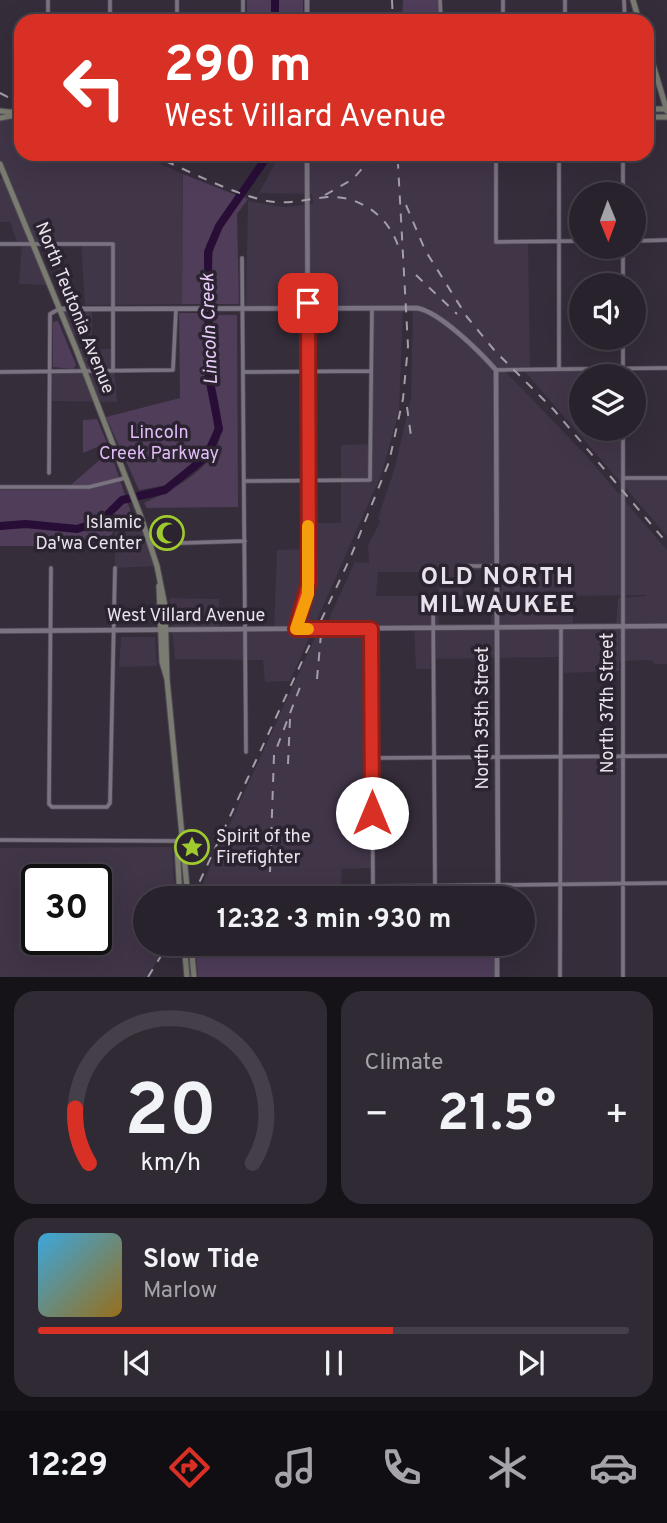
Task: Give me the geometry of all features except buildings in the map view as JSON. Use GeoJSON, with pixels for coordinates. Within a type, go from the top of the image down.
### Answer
{"type":"FeatureCollection","features":[{"type":"Feature","properties":{"kind":"main road"},"geometry":{"type":"LineString","coordinates":[[633,0],[637,14]]}},
{"type":"Feature","properties":{"kind":"main road"},"geometry":{"type":"LineString","coordinates":[[654,68],[667,110]]}},
{"type":"Feature","properties":{"kind":"main road","name":"North Teutonia Avenue"},"geometry":{"type":"LineString","coordinates":[[0,164],[3,177],[60,309],[150,544],[159,583],[163,630],[162,662],[167,679],[187,886]]}},
{"type":"Feature","properties":{"kind":"main road","name":"North Teutonia Avenue"},"geometry":{"type":"LineString","coordinates":[[179,886],[177,846],[181,841]]}},
{"type":"Feature","properties":{"kind":"main road"},"geometry":{"type":"LineString","coordinates":[[187,977],[188,956]]}},
{"type":"Feature","properties":{"kind":"main road"},"geometry":{"type":"LineString","coordinates":[[189,956],[194,977]]}},
{"type":"Feature","properties":{"kind":"street"},"geometry":{"type":"LineString","coordinates":[[296,629],[309,582],[307,161]]}},
{"type":"Feature","properties":{"kind":"street"},"geometry":{"type":"LineString","coordinates":[[496,161],[496,242],[569,242]]}},
{"type":"Feature","properties":{"kind":"street"},"geometry":{"type":"LineString","coordinates":[[559,161],[559,369]]}},
{"type":"Feature","properties":{"kind":"street"},"geometry":{"type":"LineString","coordinates":[[623,161],[623,182]]}},
{"type":"Feature","properties":{"kind":"street"},"geometry":{"type":"LineString","coordinates":[[646,241],[667,240]]}},
{"type":"Feature","properties":{"kind":"street"},"geometry":{"type":"LineString","coordinates":[[0,244],[113,244],[113,371]]}},
{"type":"Feature","properties":{"kind":"street"},"geometry":{"type":"LineString","coordinates":[[242,258],[246,752]]}},
{"type":"Feature","properties":{"kind":"street"},"geometry":{"type":"LineString","coordinates":[[245,481],[370,480],[372,308]]}},
{"type":"Feature","properties":{"kind":"street"},"geometry":{"type":"LineString","coordinates":[[49,473],[50,314],[60,309],[417,308],[428,311],[496,370],[569,369]]}},
{"type":"Feature","properties":{"kind":"street"},"geometry":{"type":"LineString","coordinates":[[0,372],[173,370],[176,309]]}},
{"type":"Feature","properties":{"kind":"street"},"geometry":{"type":"LineString","coordinates":[[646,368],[667,368]]}},
{"type":"Feature","properties":{"kind":"street","name":"North 35th Street"},"geometry":{"type":"LineString","coordinates":[[496,370],[498,886]]}},
{"type":"Feature","properties":{"kind":"street"},"geometry":{"type":"LineString","coordinates":[[245,372],[371,371]]}},
{"type":"Feature","properties":{"kind":"street","name":"North 37th Street"},"geometry":{"type":"LineString","coordinates":[[623,441],[623,977]]}},
{"type":"Feature","properties":{"kind":"street"},"geometry":{"type":"LineString","coordinates":[[623,478],[667,478]]}},
{"type":"Feature","properties":{"kind":"street"},"geometry":{"type":"LineString","coordinates":[[0,486],[89,486],[126,480]]}},
{"type":"Feature","properties":{"kind":"street"},"geometry":{"type":"LineString","coordinates":[[150,544],[245,541]]}},
{"type":"Feature","properties":{"kind":"street"},"geometry":{"type":"LineString","coordinates":[[461,566],[497,566]]}},
{"type":"Feature","properties":{"kind":"street"},"geometry":{"type":"LineString","coordinates":[[51,568],[49,804],[52,807],[107,807],[110,803],[115,568]]}},
{"type":"Feature","properties":{"kind":"street"},"geometry":{"type":"LineString","coordinates":[[433,596],[436,886]]}},
{"type":"Feature","properties":{"kind":"street","name":"West Villard Avenue"},"geometry":{"type":"LineString","coordinates":[[0,631],[667,626]]}},
{"type":"Feature","properties":{"kind":"street"},"geometry":{"type":"LineString","coordinates":[[560,977],[561,628]]}},
{"type":"Feature","properties":{"kind":"street"},"geometry":{"type":"LineString","coordinates":[[371,629],[373,886]]}},
{"type":"Feature","properties":{"kind":"street"},"geometry":{"type":"LineString","coordinates":[[372,758],[667,756]]}},
{"type":"Feature","properties":{"kind":"street"},"geometry":{"type":"LineString","coordinates":[[0,840],[181,841]]}},
{"type":"Feature","properties":{"kind":"street"},"geometry":{"type":"LineString","coordinates":[[535,886],[667,883]]}},
{"type":"Feature","properties":{"kind":"street"},"geometry":{"type":"LineString","coordinates":[[497,977],[498,956]]}},
{"type":"Feature","properties":{"kind":"shaded area"},"geometry":{"type":"Polygon","coordinates":[[[14,115],[14,161],[153,161],[183,174],[182,304],[85,305],[81,242],[34,244],[50,285],[19,284],[22,244],[18,244],[10,222],[0,222],[0,179],[6,176],[0,164],[0,118],[14,115]]]}},
{"type":"Feature","properties":{"kind":"shaded area"},"geometry":{"type":"Polygon","coordinates":[[[276,161],[496,161],[496,242],[528,242],[530,369],[569,369],[569,423],[521,367],[499,368],[429,308],[403,305],[399,411],[382,473],[290,681],[265,682],[263,660],[175,659],[169,598],[219,599],[219,629],[274,630],[277,550],[308,549],[308,523],[341,523],[341,445],[371,444],[371,308],[246,305],[248,201],[284,207],[313,204],[312,194],[259,193],[276,161]]]}},
{"type":"Feature","properties":{"kind":"shaded area"},"geometry":{"type":"Polygon","coordinates":[[[413,308],[443,323],[496,370],[504,370],[569,437],[569,441],[572,441],[584,453],[667,550],[667,664],[655,664],[651,660],[619,661],[619,671],[564,673],[563,657],[431,659],[431,669],[416,669],[414,625],[326,625],[355,562],[369,563],[368,545],[380,522],[378,518],[395,467],[411,398],[413,308]],[[462,570],[463,596],[439,596],[439,572],[378,572],[376,596],[437,596],[439,624],[491,624],[493,590],[502,590],[502,570],[462,570]],[[646,595],[573,596],[573,623],[616,623],[618,598],[646,595]]]}},
{"type":"Feature","properties":{"kind":"shaded area"},"geometry":{"type":"Polygon","coordinates":[[[59,309],[92,309],[92,335],[70,335],[59,309]]]}},
{"type":"Feature","properties":{"kind":"shaded area"},"geometry":{"type":"Polygon","coordinates":[[[76,349],[113,349],[117,402],[49,401],[49,372],[84,371],[76,349]]]}},
{"type":"Feature","properties":{"kind":"shaded area"},"geometry":{"type":"Polygon","coordinates":[[[585,441],[623,441],[624,478],[667,478],[667,536],[585,441]]]}},
{"type":"Feature","properties":{"kind":"shaded area"},"geometry":{"type":"Polygon","coordinates":[[[115,530],[145,530],[157,566],[115,568],[115,530]]]}},
{"type":"Feature","properties":{"kind":"shaded area"},"geometry":{"type":"Polygon","coordinates":[[[319,629],[371,629],[373,868],[342,869],[341,886],[201,886],[319,629]]]}},
{"type":"Feature","properties":{"kind":"shaded area"},"geometry":{"type":"Polygon","coordinates":[[[121,637],[155,637],[157,666],[119,667],[121,637]]]}},
{"type":"Feature","properties":{"kind":"shaded area"},"geometry":{"type":"Polygon","coordinates":[[[560,757],[622,757],[622,885],[560,886],[560,757]]]}},
{"type":"Feature","properties":{"kind":"shaded area"},"geometry":{"type":"Polygon","coordinates":[[[172,847],[174,886],[133,886],[133,956],[159,956],[149,977],[0,977],[0,848],[172,847]]]}},
{"type":"Feature","properties":{"kind":"green space"},"geometry":{"type":"Polygon","coordinates":[[[247,0],[303,0],[303,14],[247,14],[247,0]]]}},
{"type":"Feature","properties":{"kind":"green space"},"geometry":{"type":"Polygon","coordinates":[[[403,0],[438,0],[438,14],[402,14],[403,0]]]}},
{"type":"Feature","properties":{"kind":"green space"},"geometry":{"type":"Polygon","coordinates":[[[183,174],[236,195],[206,245],[208,304],[182,304],[183,174]]]}},
{"type":"Feature","properties":{"kind":"green space"},"geometry":{"type":"Polygon","coordinates":[[[244,197],[248,199],[237,214],[239,304],[213,304],[214,246],[224,224],[244,197]]]}},
{"type":"Feature","properties":{"kind":"green space","name":"Lincoln Creek Parkway"},"geometry":{"type":"Polygon","coordinates":[[[179,313],[206,313],[207,380],[215,426],[209,448],[167,485],[139,490],[106,417],[180,398],[179,313]]]}},
{"type":"Feature","properties":{"kind":"green space","name":"Lincoln Creek Parkway"},"geometry":{"type":"Polygon","coordinates":[[[213,315],[237,315],[238,507],[147,508],[144,503],[182,483],[205,465],[219,442],[221,421],[212,360],[213,315]]]}},
{"type":"Feature","properties":{"kind":"green space"},"geometry":{"type":"Polygon","coordinates":[[[58,321],[76,365],[73,369],[53,367],[53,322],[58,321]]]}},
{"type":"Feature","properties":{"kind":"green space"},"geometry":{"type":"Polygon","coordinates":[[[97,419],[107,443],[83,453],[83,420],[97,419]]]}},
{"type":"Feature","properties":{"kind":"green space","name":"Lincoln Creek Parkway"},"geometry":{"type":"Polygon","coordinates":[[[110,451],[137,530],[115,530],[102,546],[0,546],[0,490],[65,490],[110,451]]]}},
{"type":"Feature","properties":{"kind":"green space"},"geometry":{"type":"Polygon","coordinates":[[[196,956],[494,956],[494,977],[198,977],[196,956]]]}},
{"type":"Feature","properties":{"kind":"waterway","name":"Lincoln Creek"},"geometry":{"type":"LineString","coordinates":[[275,0],[275,14]]}},
{"type":"Feature","properties":{"kind":"waterway","name":"Lincoln Creek"},"geometry":{"type":"LineString","coordinates":[[0,526],[26,524],[77,529],[101,521],[122,500],[165,490],[206,457],[219,429],[209,377],[208,252],[219,226],[264,161]]}},
{"type":"Feature","properties":{"kind":"railway"},"geometry":{"type":"LineString","coordinates":[[392,0],[393,14]]}},
{"type":"Feature","properties":{"kind":"railway"},"geometry":{"type":"LineString","coordinates":[[0,93],[14,100]]}},
{"type":"Feature","properties":{"kind":"railway"},"geometry":{"type":"LineString","coordinates":[[165,161],[220,185],[271,202],[339,197],[362,204],[389,227],[399,249]]}},
{"type":"Feature","properties":{"kind":"railway"},"geometry":{"type":"LineString","coordinates":[[325,195],[353,179],[369,161]]}},
{"type":"Feature","properties":{"kind":"railway"},"geometry":{"type":"LineString","coordinates":[[198,886],[351,556],[389,462],[403,399],[408,346],[398,164]]}},
{"type":"Feature","properties":{"kind":"railway"},"geometry":{"type":"LineString","coordinates":[[406,205],[425,250],[467,317],[495,351],[554,410],[667,543]]}},
{"type":"Feature","properties":{"kind":"railway"},"geometry":{"type":"LineString","coordinates":[[416,275],[457,314]]}},
{"type":"Feature","properties":{"kind":"railway"},"geometry":{"type":"LineString","coordinates":[[407,407],[411,436]]}},
{"type":"Feature","properties":{"kind":"railway"},"geometry":{"type":"LineString","coordinates":[[317,679],[321,634]]}},
{"type":"Feature","properties":{"kind":"railway"},"geometry":{"type":"LineString","coordinates":[[270,872],[274,755],[302,682]]}},
{"type":"Feature","properties":{"kind":"railway"},"geometry":{"type":"LineString","coordinates":[[288,764],[290,719]]}},
{"type":"Feature","properties":{"kind":"railway"},"geometry":{"type":"LineString","coordinates":[[148,977],[161,956]]}},
{"type":"Feature","properties":{"kind":"slow traffic"},"geometry":{"type":"LineString","coordinates":[[308,526],[308,594],[296,629],[308,629]]}},
{"type":"Feature","properties":{"kind":"place","name":"Islamic Da'wa Center"},"geometry":{"type":"Point","coordinates":[167,533]}},
{"type":"Feature","properties":{"kind":"place","name":"Spirit of the Firefighter"},"geometry":{"type":"Point","coordinates":[192,847]}},
{"type":"Feature","properties":{"kind":"district","name":"OLD NORTH MILWAUKEE"},"geometry":{"type":"Point","coordinates":[498,592]}},
{"type":"Feature","properties":{"kind":"route"},"geometry":{"type":"LineString","coordinates":[[308,303],[309,582],[308,594],[296,629],[371,629],[372,813]]}}]}
